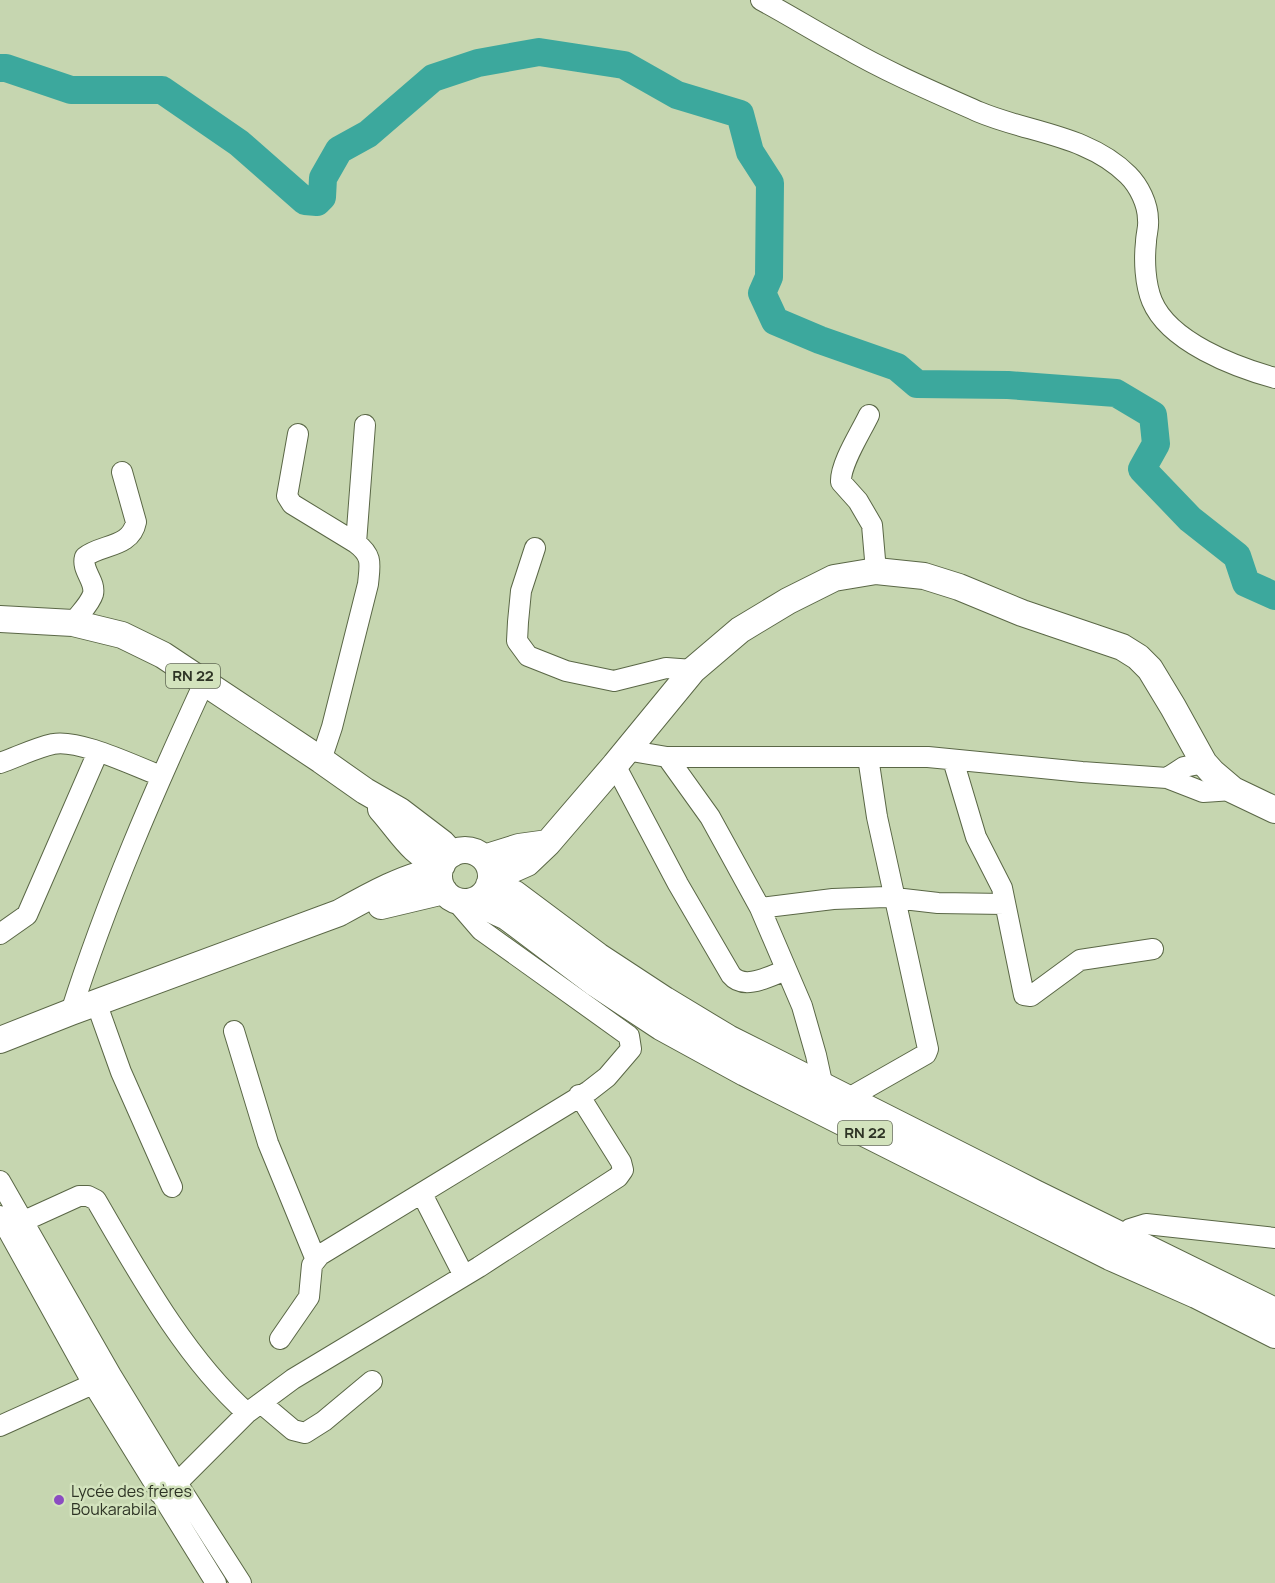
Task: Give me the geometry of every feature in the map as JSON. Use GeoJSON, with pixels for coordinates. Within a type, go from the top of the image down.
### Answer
{"type":"FeatureCollection","features":[{"type":"Feature","properties":{"kind":"main road"},"geometry":{"type":"LineString","coordinates":[[0,1040],[96,1002],[339,913],[422,873],[463,878],[527,863],[548,843],[693,670],[740,630],[788,601],[834,578],[876,571],[924,576],[959,587],[1022,614],[1122,647],[1138,657],[1150,669],[1204,763],[1233,790],[1275,810]]}},
{"type":"Feature","properties":{"kind":"main road","name":"RN 22"},"geometry":{"type":"LineString","coordinates":[[0,619],[73,622],[122,635],[163,656],[364,791],[411,846],[429,860],[463,878],[507,917],[555,939],[728,1038],[823,1087],[842,1109]]}},
{"type":"Feature","properties":{"kind":"main road","name":"RN 22"},"geometry":{"type":"LineString","coordinates":[[555,939],[596,984],[661,1027],[745,1073],[842,1109],[1030,1203],[1110,1257],[1196,1295],[1275,1335]]}},
{"type":"Feature","properties":{"kind":"main road","name":"RN 22"},"geometry":{"type":"LineString","coordinates":[[1030,1203],[1123,1235],[1275,1311]]}},
{"type":"Feature","properties":{"kind":"street"},"geometry":{"type":"LineString","coordinates":[[761,0],[846,48],[928,89],[1006,122],[1064,138],[1092,149],[1111,160],[1136,184],[1145,201],[1148,220],[1146,274],[1151,300],[1162,317],[1194,346],[1255,373],[1275,378]]}},
{"type":"Feature","properties":{"kind":"street"},"geometry":{"type":"LineString","coordinates":[[869,415],[845,464],[841,482],[867,514],[872,525],[876,571]]}},
{"type":"Feature","properties":{"kind":"street"},"geometry":{"type":"LineString","coordinates":[[356,543],[365,425]]}},
{"type":"Feature","properties":{"kind":"street"},"geometry":{"type":"LineString","coordinates":[[298,434],[287,496],[292,504],[356,543],[368,555],[370,561],[368,584],[332,727],[321,760]]}},
{"type":"Feature","properties":{"kind":"street"},"geometry":{"type":"LineString","coordinates":[[73,622],[93,595],[92,585],[83,562],[85,557],[128,538],[135,527],[136,522],[122,472]]}},
{"type":"Feature","properties":{"kind":"street"},"geometry":{"type":"LineString","coordinates":[[535,548],[521,591],[518,622],[517,641],[528,656],[566,671],[614,681],[666,668],[693,670]]}},
{"type":"Feature","properties":{"kind":"street"},"geometry":{"type":"LineString","coordinates":[[71,1012],[113,891],[161,776],[204,683]]}},
{"type":"Feature","properties":{"kind":"street"},"geometry":{"type":"LineString","coordinates":[[0,764],[52,744],[73,744],[161,776]]}},
{"type":"Feature","properties":{"kind":"street"},"geometry":{"type":"LineString","coordinates":[[0,934],[27,915],[98,752]]}},
{"type":"Feature","properties":{"kind":"street"},"geometry":{"type":"LineString","coordinates":[[667,756],[710,817],[760,909],[802,1006],[823,1087]]}},
{"type":"Feature","properties":{"kind":"street"},"geometry":{"type":"LineString","coordinates":[[786,970],[757,980],[743,982],[735,980],[730,975],[678,884],[620,758],[667,756],[928,757],[1167,778],[1203,792],[1233,790]]}},
{"type":"Feature","properties":{"kind":"street"},"geometry":{"type":"LineString","coordinates":[[842,1109],[928,1051],[877,817],[868,757]]}},
{"type":"Feature","properties":{"kind":"street"},"geometry":{"type":"LineString","coordinates":[[952,760],[976,837],[1002,888],[1024,995],[1039,992],[1080,960],[1153,949]]}},
{"type":"Feature","properties":{"kind":"street"},"geometry":{"type":"LineString","coordinates":[[1167,778],[1184,767],[1204,763]]}},
{"type":"Feature","properties":{"kind":"street"},"geometry":{"type":"LineString","coordinates":[[280,1339],[309,1297],[311,1271],[320,1255],[422,1194],[607,1077],[631,1049],[628,1036],[481,930],[463,878]]}},
{"type":"Feature","properties":{"kind":"street"},"geometry":{"type":"LineString","coordinates":[[760,909],[833,900],[896,898],[938,903],[1005,904]]}},
{"type":"Feature","properties":{"kind":"street"},"geometry":{"type":"LineString","coordinates":[[96,1002],[121,1072],[172,1187]]}},
{"type":"Feature","properties":{"kind":"street"},"geometry":{"type":"LineString","coordinates":[[234,1031],[268,1143],[316,1260]]}},
{"type":"Feature","properties":{"kind":"street"},"geometry":{"type":"LineString","coordinates":[[159,1493],[177,1483],[254,1408],[293,1380],[464,1276],[618,1177],[622,1172],[621,1162],[579,1095]]}},
{"type":"Feature","properties":{"kind":"street"},"geometry":{"type":"LineString","coordinates":[[0,1180],[8,1225],[93,1384],[216,1583]]}},
{"type":"Feature","properties":{"kind":"street"},"geometry":{"type":"LineString","coordinates":[[422,1194],[464,1276]]}},
{"type":"Feature","properties":{"kind":"street"},"geometry":{"type":"LineString","coordinates":[[8,1225],[79,1196],[88,1196],[96,1200],[161,1305],[216,1383],[293,1430],[305,1433],[324,1421],[372,1381]]}},
{"type":"Feature","properties":{"kind":"street"},"geometry":{"type":"LineString","coordinates":[[1123,1235],[1130,1229],[1146,1224],[1275,1238]]}},
{"type":"Feature","properties":{"kind":"street"},"geometry":{"type":"LineString","coordinates":[[8,1225],[111,1375],[241,1583]]}},
{"type":"Feature","properties":{"kind":"street"},"geometry":{"type":"LineString","coordinates":[[2,1419],[111,1375]]}},
{"type":"Feature","properties":{"kind":"waterway"},"geometry":{"type":"LineString","coordinates":[[0,68],[71,90],[162,90],[239,143],[305,201],[317,202],[322,197],[323,178],[339,150],[368,134],[433,78],[478,63],[539,52],[624,65],[677,95],[740,114],[750,152],[770,183],[769,277],[762,293],[775,321],[820,340],[897,367],[917,384],[1008,385],[1116,393],[1153,415],[1156,444],[1142,469],[1190,519],[1237,556],[1246,583],[1275,596]]}},
{"type":"Feature","properties":{"kind":"place","name":"Lycée des frères Boukarabila"},"geometry":{"type":"Point","coordinates":[59,1500]}}]}
